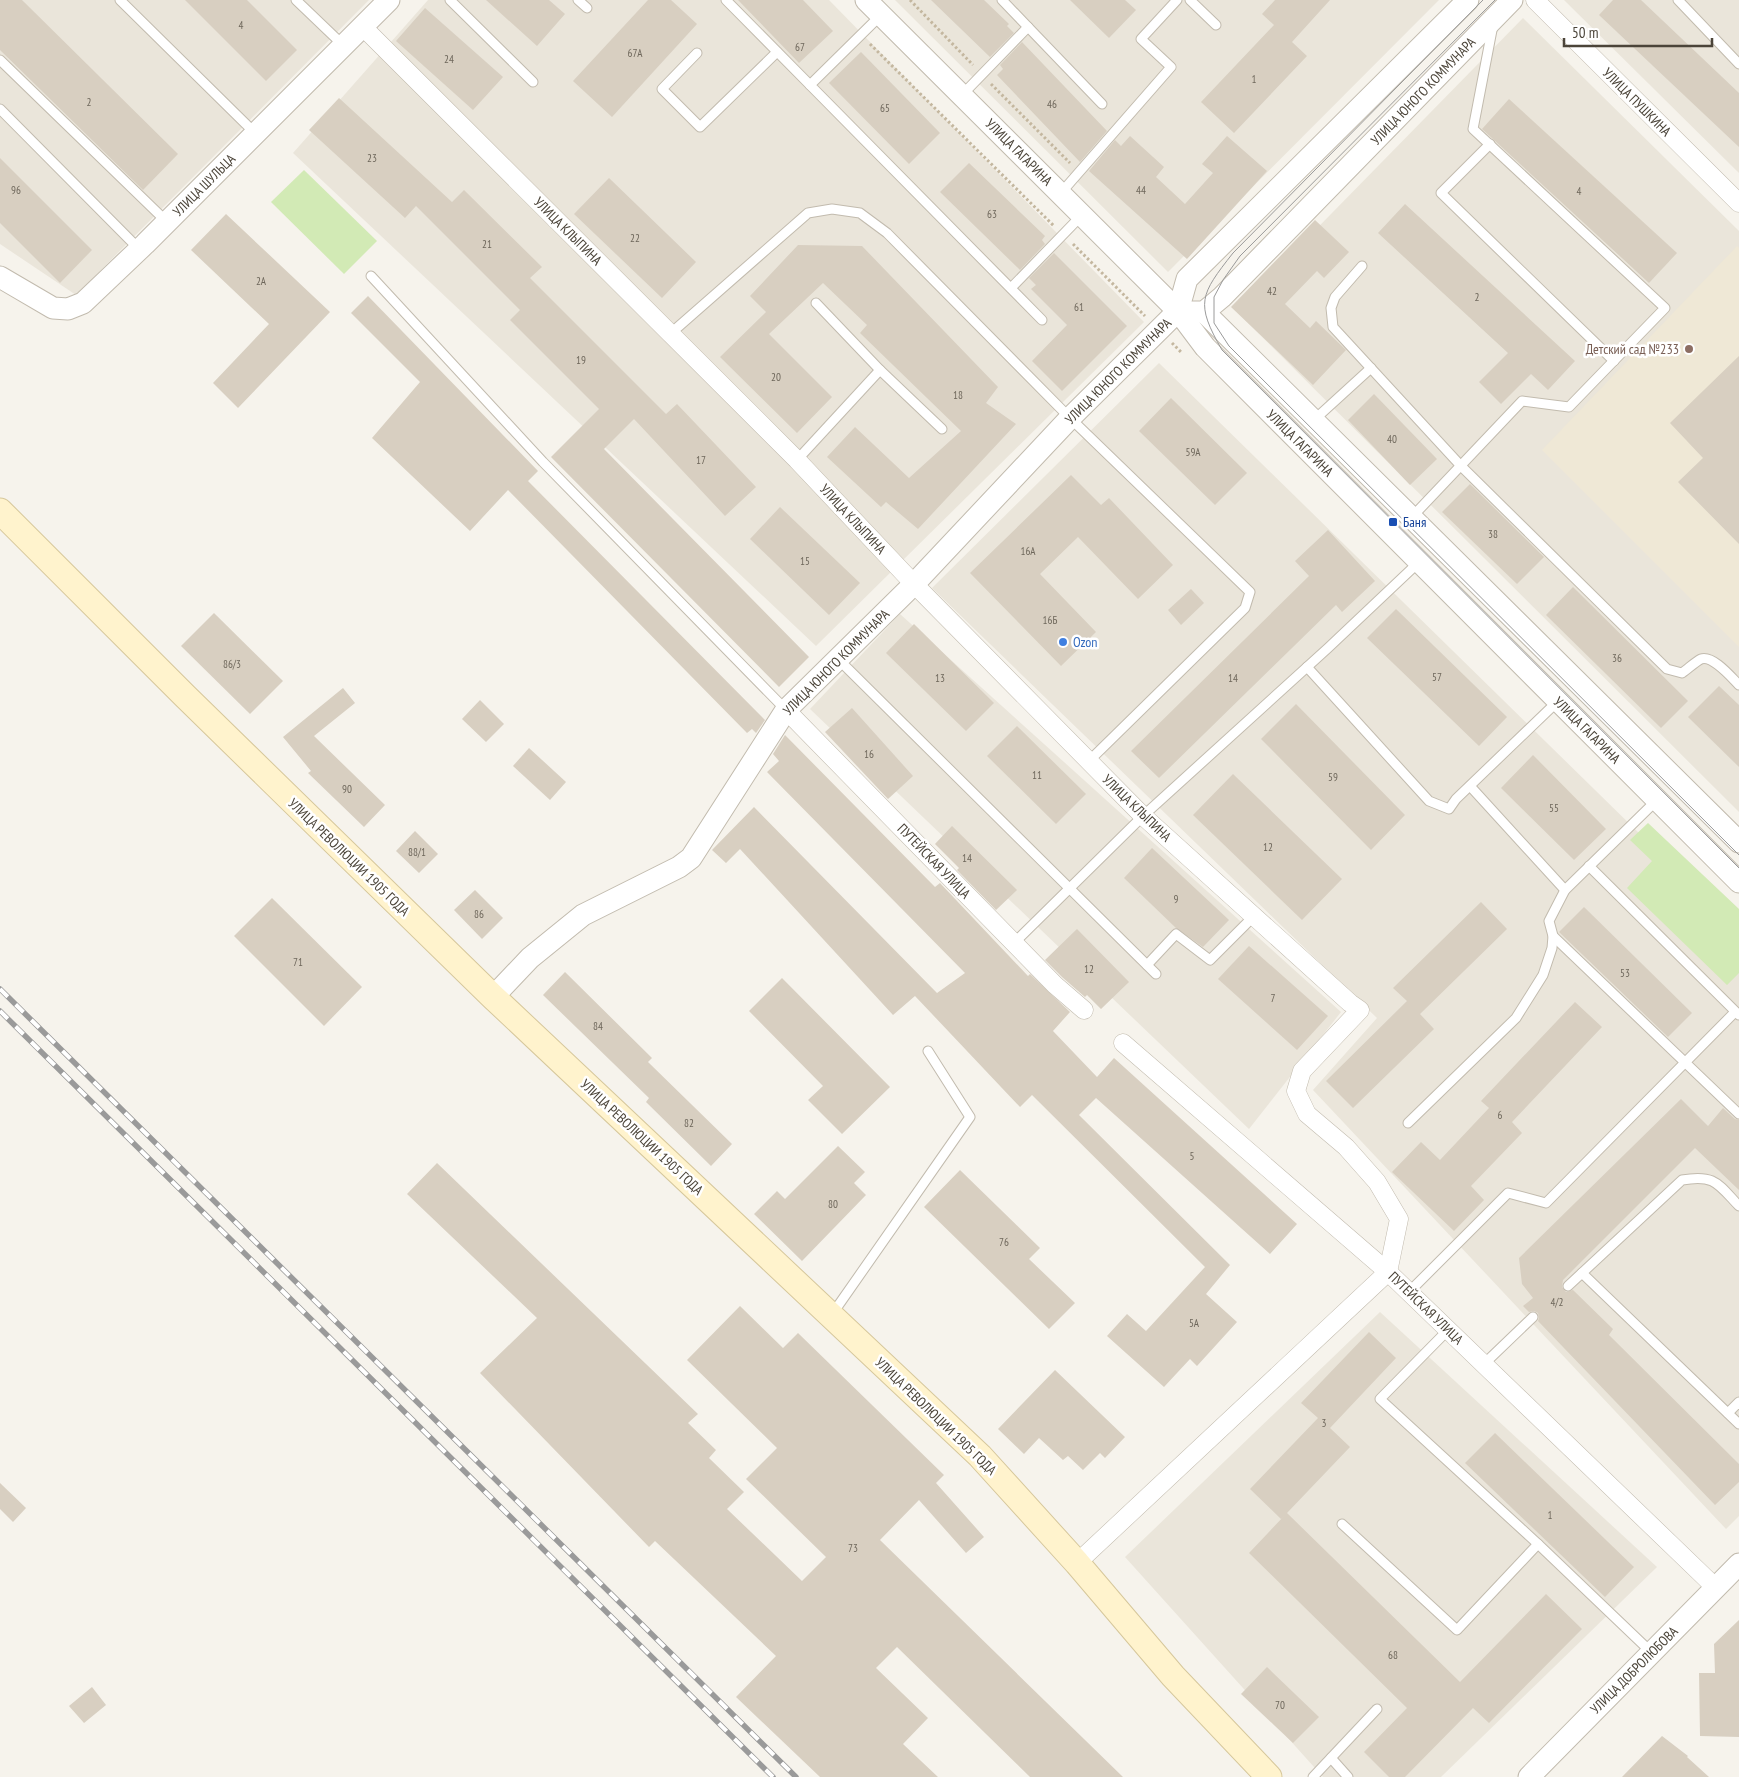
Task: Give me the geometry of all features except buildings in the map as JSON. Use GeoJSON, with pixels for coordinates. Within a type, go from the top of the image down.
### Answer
{"type":"FeatureCollection","features":[{"type":"Feature","properties":{"kind":"main road","name":"УЛИЦА РЕВОЛЮЦИИ 1905 ГОДА"},"geometry":{"type":"LineString","coordinates":[[0,511],[185,696],[493,997],[980,1456],[1077,1564],[1173,1676],[1269,1777]]}},
{"type":"Feature","properties":{"kind":"street","name":"УЛИЦА ШУЛЬЦА"},"geometry":{"type":"LineString","coordinates":[[0,277],[53,308],[68,309],[82,303],[139,250],[389,0]]}},
{"type":"Feature","properties":{"kind":"street","name":"УЛИЦА ГАГАРИНА"},"geometry":{"type":"LineString","coordinates":[[866,0],[1060,194],[1083,213],[1178,311],[1205,347],[1739,882]]}},
{"type":"Feature","properties":{"kind":"street","name":"УЛИЦА ЮНОГО КОММУНАРА"},"geometry":{"type":"LineString","coordinates":[[493,997],[530,958],[583,915],[679,867],[691,858],[786,710],[914,584],[1070,418],[1178,311],[1187,279],[1468,0]]}},
{"type":"Feature","properties":{"kind":"street","name":"УЛИЦА ЮНОГО КОММУНАРА"},"geometry":{"type":"LineString","coordinates":[[1178,311],[1204,312],[1222,297],[1512,0]]}},
{"type":"Feature","properties":{"kind":"street","name":"УЛИЦА ПУШКИНА"},"geometry":{"type":"LineString","coordinates":[[1534,0],[1739,203]]}},
{"type":"Feature","properties":{"kind":"street","name":"УЛИЦА КЛЫПИНА"},"geometry":{"type":"LineString","coordinates":[[363,27],[797,460],[914,584],[1142,816],[1360,1010],[1302,1071],[1296,1091],[1307,1114],[1346,1147],[1378,1182],[1399,1219],[1388,1272]]}},
{"type":"Feature","properties":{"kind":"street","name":"УЛИЦА ГАГАРИНА"},"geometry":{"type":"LineString","coordinates":[[1204,312],[1739,842]]}},
{"type":"Feature","properties":{"kind":"street","name":"ПУТЕЙСКАЯ УЛИЦА"},"geometry":{"type":"LineString","coordinates":[[786,710],[1055,985],[1084,1010]]}},
{"type":"Feature","properties":{"kind":"street","name":"ПУТЕЙСКАЯ УЛИЦА"},"geometry":{"type":"LineString","coordinates":[[1123,1043],[1388,1272],[1716,1587]]}},
{"type":"Feature","properties":{"kind":"street"},"geometry":{"type":"LineString","coordinates":[[1077,1564],[1388,1272]]}},
{"type":"Feature","properties":{"kind":"street","name":"УЛИЦА ДОБРОЛЮБОВА"},"geometry":{"type":"LineString","coordinates":[[1529,1777],[1739,1564]]}},
{"type":"Feature","properties":{"kind":"lane"},"geometry":{"type":"LineString","coordinates":[[120,0],[256,134]]}},
{"type":"Feature","properties":{"kind":"lane"},"geometry":{"type":"LineString","coordinates":[[296,0],[343,46]]}},
{"type":"Feature","properties":{"kind":"lane"},"geometry":{"type":"LineString","coordinates":[[450,0],[533,82]]}},
{"type":"Feature","properties":{"kind":"lane"},"geometry":{"type":"LineString","coordinates":[[578,0],[587,8]]}},
{"type":"Feature","properties":{"kind":"lane"},"geometry":{"type":"LineString","coordinates":[[726,0],[1042,320]]}},
{"type":"Feature","properties":{"kind":"lane"},"geometry":{"type":"LineString","coordinates":[[1002,0],[1102,104]]}},
{"type":"Feature","properties":{"kind":"lane"},"geometry":{"type":"LineString","coordinates":[[1060,194],[1171,67],[1141,39],[1177,0]]}},
{"type":"Feature","properties":{"kind":"lane"},"geometry":{"type":"LineString","coordinates":[[1190,0],[1216,25]]}},
{"type":"Feature","properties":{"kind":"lane"},"geometry":{"type":"LineString","coordinates":[[1678,0],[1739,64]]}},
{"type":"Feature","properties":{"kind":"lane"},"geometry":{"type":"LineString","coordinates":[[810,85],[881,15]]}},
{"type":"Feature","properties":{"kind":"lane"},"geometry":{"type":"LineString","coordinates":[[1412,517],[1522,401],[1570,407],[1665,308],[1474,129],[1494,19]]}},
{"type":"Feature","properties":{"kind":"lane"},"geometry":{"type":"LineString","coordinates":[[962,95],[1028,27]]}},
{"type":"Feature","properties":{"kind":"lane"},"geometry":{"type":"LineString","coordinates":[[697,53],[662,89],[700,127],[777,52]]}},
{"type":"Feature","properties":{"kind":"lane"},"geometry":{"type":"LineString","coordinates":[[0,60],[167,222]]}},
{"type":"Feature","properties":{"kind":"lane"},"geometry":{"type":"LineString","coordinates":[[0,109],[139,250]]}},
{"type":"Feature","properties":{"kind":"lane"},"geometry":{"type":"LineString","coordinates":[[1490,144],[1441,193],[1614,361]]}},
{"type":"Feature","properties":{"kind":"lane"},"geometry":{"type":"LineString","coordinates":[[670,334],[808,213],[832,209],[860,213],[887,233],[1070,418],[1250,592],[1245,608],[1089,761]]}},
{"type":"Feature","properties":{"kind":"lane"},"geometry":{"type":"LineString","coordinates":[[1011,288],[1083,213]]}},
{"type":"Feature","properties":{"kind":"lane"},"geometry":{"type":"LineString","coordinates":[[1362,266],[1335,297],[1331,308],[1332,327],[1461,466],[1668,669],[1682,673],[1702,659],[1709,659],[1720,666],[1739,685]]}},
{"type":"Feature","properties":{"kind":"lane"},"geometry":{"type":"LineString","coordinates":[[371,276],[543,462],[786,710]]}},
{"type":"Feature","properties":{"kind":"lane"},"geometry":{"type":"LineString","coordinates":[[816,303],[880,370],[942,430]]}},
{"type":"Feature","properties":{"kind":"lane"},"geometry":{"type":"LineString","coordinates":[[1314,420],[1371,368]]}},
{"type":"Feature","properties":{"kind":"lane"},"geometry":{"type":"LineString","coordinates":[[797,460],[880,370]]}},
{"type":"Feature","properties":{"kind":"lane"},"geometry":{"type":"LineString","coordinates":[[1014,943],[1142,816],[1419,562]]}},
{"type":"Feature","properties":{"kind":"lane"},"geometry":{"type":"LineString","coordinates":[[838,659],[1156,974]]}},
{"type":"Feature","properties":{"kind":"lane"},"geometry":{"type":"LineString","coordinates":[[1307,666],[1429,801],[1449,810],[1456,799],[1558,700]]}},
{"type":"Feature","properties":{"kind":"lane"},"geometry":{"type":"LineString","coordinates":[[1470,786],[1565,890]]}},
{"type":"Feature","properties":{"kind":"lane"},"geometry":{"type":"LineString","coordinates":[[1408,1123],[1516,1018],[1543,975],[1552,948],[1553,936],[1549,921],[1565,890],[1657,800]]}},
{"type":"Feature","properties":{"kind":"lane"},"geometry":{"type":"LineString","coordinates":[[1409,1292],[1508,1193],[1546,1204],[1685,1062],[1737,1013],[1589,866]]}},
{"type":"Feature","properties":{"kind":"lane"},"geometry":{"type":"LineString","coordinates":[[1147,965],[1176,934],[1210,960],[1254,916]]}},
{"type":"Feature","properties":{"kind":"lane"},"geometry":{"type":"LineString","coordinates":[[1553,936],[1739,1114]]}},
{"type":"Feature","properties":{"kind":"lane"},"geometry":{"type":"LineString","coordinates":[[831,1316],[970,1117],[928,1051]]}},
{"type":"Feature","properties":{"kind":"lane"},"geometry":{"type":"LineString","coordinates":[[1568,1286],[1682,1180],[1700,1177],[1715,1182],[1739,1206]]}},
{"type":"Feature","properties":{"kind":"lane"},"geometry":{"type":"LineString","coordinates":[[1582,1273],[1739,1424]]}},
{"type":"Feature","properties":{"kind":"lane"},"geometry":{"type":"LineString","coordinates":[[1484,1364],[1533,1317]]}},
{"type":"Feature","properties":{"kind":"lane"},"geometry":{"type":"LineString","coordinates":[[1448,1330],[1380,1399],[1652,1652]]}},
{"type":"Feature","properties":{"kind":"lane"},"geometry":{"type":"LineString","coordinates":[[1728,1413],[1739,1402]]}},
{"type":"Feature","properties":{"kind":"lane"},"geometry":{"type":"LineString","coordinates":[[1342,1524],[1457,1630],[1538,1544]]}},
{"type":"Feature","properties":{"kind":"lane"},"geometry":{"type":"LineString","coordinates":[[1312,1777],[1377,1709]]}},
{"type":"Feature","properties":{"kind":"lane"},"geometry":{"type":"LineString","coordinates":[[1331,1758],[1348,1777]]}},
{"type":"Feature","properties":{"kind":"path"},"geometry":{"type":"LineString","coordinates":[[910,0],[1079,172]]}},
{"type":"Feature","properties":{"kind":"shaded area"},"geometry":{"type":"Polygon","coordinates":[[[0,0],[369,0],[76,295],[0,244],[0,0]]]}},
{"type":"Feature","properties":{"kind":"shaded area"},"geometry":{"type":"Polygon","coordinates":[[[428,0],[829,0],[1144,322],[816,646],[293,153],[428,0]]]}},
{"type":"Feature","properties":{"kind":"shaded area"},"geometry":{"type":"Polygon","coordinates":[[[895,0],[1439,0],[1168,272],[895,0]]]}},
{"type":"Feature","properties":{"kind":"shaded area"},"geometry":{"type":"Polygon","coordinates":[[[1564,0],[1739,0],[1739,173],[1564,0]]]}},
{"type":"Feature","properties":{"kind":"shaded area"},"geometry":{"type":"Polygon","coordinates":[[[1523,18],[1739,231],[1739,812],[1236,311],[1523,18]]]}},
{"type":"Feature","properties":{"kind":"shaded area","name":"Детский сад №233"},"geometry":{"type":"Polygon","coordinates":[[[1737,246],[1739,248],[1739,647],[1542,450],[1737,246]]]}},
{"type":"Feature","properties":{"kind":"shaded area"},"geometry":{"type":"Polygon","coordinates":[[[1159,363],[1739,931],[1739,1516],[1726,1529],[1313,1090],[1377,1018],[932,588],[1159,363]]]}},
{"type":"Feature","properties":{"kind":"shaded area"},"geometry":{"type":"Polygon","coordinates":[[[900,614],[1341,1012],[1249,1129],[810,709],[900,614]]]}},
{"type":"Feature","properties":{"kind":"shaded area"},"geometry":{"type":"Polygon","coordinates":[[[1380,1312],[1657,1567],[1441,1777],[1323,1777],[1125,1557],[1380,1312]]]}},
{"type":"Feature","properties":{"kind":"green space"},"geometry":{"type":"Polygon","coordinates":[[[304,170],[377,241],[344,274],[271,202],[304,170]]]}},
{"type":"Feature","properties":{"kind":"green space"},"geometry":{"type":"Polygon","coordinates":[[[1648,823],[1739,909],[1739,973],[1727,985],[1627,888],[1652,861],[1630,840],[1648,823]]]}},
{"type":"Feature","properties":{"kind":"tram line"},"geometry":{"type":"LineString","coordinates":[[1483,0],[1233,253],[1208,290],[1205,300],[1208,321],[1222,350],[1739,868]]}},
{"type":"Feature","properties":{"kind":"tram line"},"geometry":{"type":"LineString","coordinates":[[1495,0],[1240,256],[1223,280],[1214,297],[1214,323],[1229,346],[1739,855]]}},
{"type":"Feature","properties":{"kind":"railway"},"geometry":{"type":"LineString","coordinates":[[0,989],[796,1777]]}},
{"type":"Feature","properties":{"kind":"railway"},"geometry":{"type":"LineString","coordinates":[[0,1011],[773,1777]]}},
{"type":"Feature","properties":{"kind":"place","name":"Детский сад №233"},"geometry":{"type":"Point","coordinates":[1689,349]}},
{"type":"Feature","properties":{"kind":"place","name":"Баня"},"geometry":{"type":"Point","coordinates":[1393,522]}},
{"type":"Feature","properties":{"kind":"place","name":"Ozon"},"geometry":{"type":"Point","coordinates":[1063,642]}}]}
